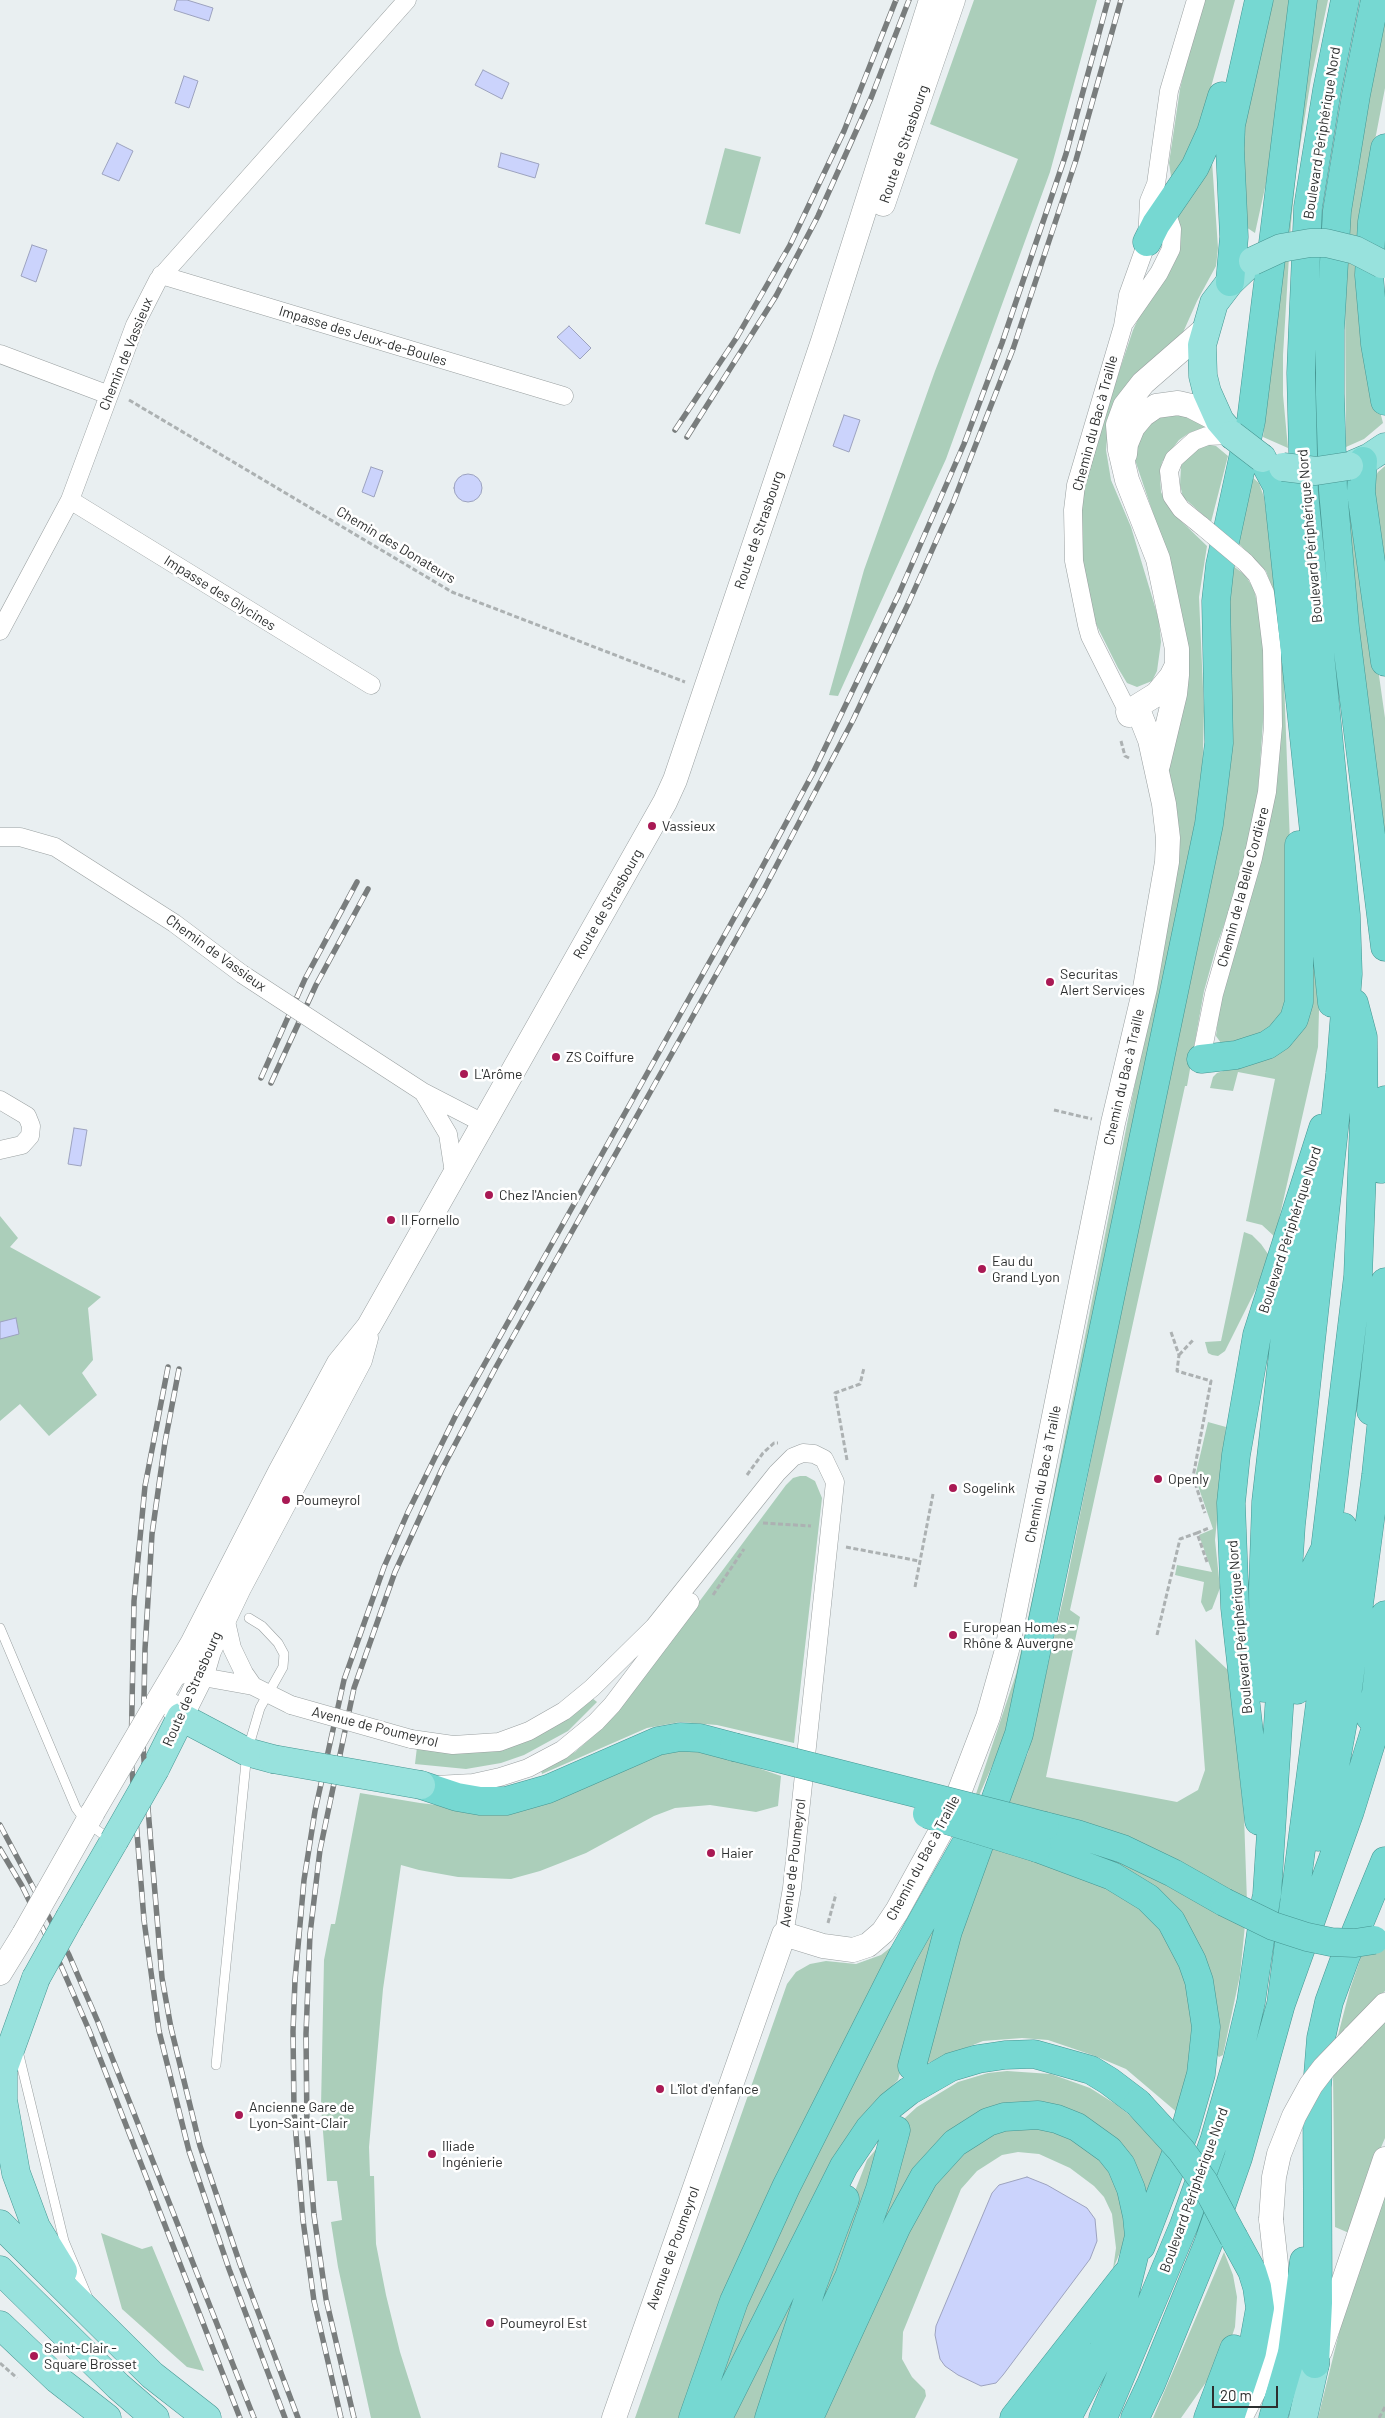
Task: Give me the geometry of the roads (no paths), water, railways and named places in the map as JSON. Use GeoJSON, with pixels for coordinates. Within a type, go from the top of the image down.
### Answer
{"type":"FeatureCollection","features":[{"type":"Feature","properties":{"kind":"highway"},"geometry":{"type":"LineString","coordinates":[[1146,242],[1165,210],[1195,167],[1207,141],[1252,0]]}},
{"type":"Feature","properties":{"kind":"highway"},"geometry":{"type":"LineString","coordinates":[[1230,282],[1234,237],[1230,149],[1231,125],[1234,102],[1259,0]]}},
{"type":"Feature","properties":{"kind":"highway"},"geometry":{"type":"LineString","coordinates":[[912,2066],[948,1931],[1019,1734],[1049,1598],[1209,824],[1219,743],[1216,601],[1220,565],[1251,421],[1303,0]]}},
{"type":"Feature","properties":{"kind":"highway","name":"Boulevard Périphérique Nord"},"geometry":{"type":"LineString","coordinates":[[1103,2418],[1184,2225],[1214,2141],[1237,2061],[1251,2002],[1267,1894],[1292,1654],[1302,1526],[1326,1337],[1340,1074],[1348,974],[1346,915],[1304,493],[1300,373],[1308,207],[1327,90],[1345,0]]}},
{"type":"Feature","properties":{"kind":"highway","name":"Boulevard Périphérique Nord"},"geometry":{"type":"LineString","coordinates":[[1375,0],[1356,95],[1337,211],[1330,330],[1330,385],[1333,490],[1345,628],[1385,947]]}},
{"type":"Feature","properties":{"kind":"highway"},"geometry":{"type":"LineString","coordinates":[[1385,148],[1372,222],[1368,275],[1375,344],[1385,401]]}},
{"type":"Feature","properties":{"kind":"highway"},"geometry":{"type":"LineString","coordinates":[[1367,458],[1360,492],[1385,662]]}},
{"type":"Feature","properties":{"kind":"highway"},"geometry":{"type":"LineString","coordinates":[[1267,1894],[1263,1588],[1266,1502],[1285,1336],[1340,1074],[1279,500],[1272,462]]}},
{"type":"Feature","properties":{"kind":"highway"},"geometry":{"type":"LineString","coordinates":[[1201,1059],[1236,1055],[1267,1045],[1279,1037],[1294,1019],[1299,1002],[1299,760],[1302,724]]}},
{"type":"Feature","properties":{"kind":"highway"},"geometry":{"type":"LineString","coordinates":[[1267,1894],[1314,1571],[1325,1549],[1358,1276],[1364,1121],[1362,1037],[1348,974]]}},
{"type":"Feature","properties":{"kind":"highway","name":"Boulevard Périphérique Nord"},"geometry":{"type":"LineString","coordinates":[[1281,2004],[1333,1607],[1376,1250],[1385,1100]]}},
{"type":"Feature","properties":{"kind":"highway"},"geometry":{"type":"LineString","coordinates":[[1349,1680],[1342,1658],[1354,1568],[1385,1282]]}},
{"type":"Feature","properties":{"kind":"highway"},"geometry":{"type":"LineString","coordinates":[[1295,1896],[1315,1850],[1333,1777],[1349,1680],[1376,1475],[1385,1390]]}},
{"type":"Feature","properties":{"kind":"highway"},"geometry":{"type":"LineString","coordinates":[[1350,1811],[1362,1688],[1385,1505]]}},
{"type":"Feature","properties":{"kind":"highway"},"geometry":{"type":"LineString","coordinates":[[1333,1607],[1354,1568]]}},
{"type":"Feature","properties":{"kind":"highway"},"geometry":{"type":"LineString","coordinates":[[1350,1811],[1376,1693],[1385,1615]]}},
{"type":"Feature","properties":{"kind":"highway"},"geometry":{"type":"LineString","coordinates":[[1350,1811],[1385,1698]]}},
{"type":"Feature","properties":{"kind":"highway"},"geometry":{"type":"LineString","coordinates":[[1350,1811],[1385,1730]]}},
{"type":"Feature","properties":{"kind":"highway"},"geometry":{"type":"LineString","coordinates":[[421,1785],[458,1797],[480,1801],[506,1801],[548,1790],[658,1741],[680,1737],[700,1738],[1040,1837],[1148,1898],[1171,1921],[1189,1954],[1199,1981],[1206,2027],[1200,2074],[1185,2130],[1166,2184],[1132,2268],[1043,2418]]}},
{"type":"Feature","properties":{"kind":"highway"},"geometry":{"type":"LineString","coordinates":[[1350,1811],[1385,1751]]}},
{"type":"Feature","properties":{"kind":"highway"},"geometry":{"type":"LineString","coordinates":[[693,2418],[734,2301],[790,2178],[903,1955],[1011,1760]]}},
{"type":"Feature","properties":{"kind":"highway","name":"Boulevard Périphérique Nord"},"geometry":{"type":"LineString","coordinates":[[1135,2418],[1151,2384],[1208,2244],[1238,2158],[1281,2004],[1350,1811]]}},
{"type":"Feature","properties":{"kind":"highway"},"geometry":{"type":"LineString","coordinates":[[1040,1837],[1077,1834],[1130,1852],[1273,1926],[1307,1937],[1339,1942],[1380,1938]]}},
{"type":"Feature","properties":{"kind":"highway"},"geometry":{"type":"LineString","coordinates":[[1315,2364],[1318,2303],[1317,2087],[1321,2038],[1329,2002],[1385,1861]]}},
{"type":"Feature","properties":{"kind":"highway"},"geometry":{"type":"LineString","coordinates":[[783,2418],[849,2277],[880,2189],[893,2118],[910,2090],[951,2067],[978,2059],[1024,2054],[1062,2060],[1091,2070],[1109,2080],[1138,2103],[1182,2150],[1204,2182],[1252,2271],[1257,2287],[1260,2308],[1252,2352],[1230,2418]]}},
{"type":"Feature","properties":{"kind":"highway"},"geometry":{"type":"LineString","coordinates":[[809,2418],[912,2197],[939,2159],[970,2131],[988,2122],[1020,2116],[1057,2119],[1089,2134],[1108,2150],[1120,2164],[1132,2189],[1137,2216],[1139,2236],[1118,2321],[1067,2418]]}},
{"type":"Feature","properties":{"kind":"highway"},"geometry":{"type":"LineString","coordinates":[[718,2418],[844,2166],[870,2129],[893,2118]]}},
{"type":"Feature","properties":{"kind":"highway"},"geometry":{"type":"LineString","coordinates":[[769,2418],[816,2276],[857,2166],[876,2126],[893,2118]]}},
{"type":"Feature","properties":{"kind":"highway"},"geometry":{"type":"LineString","coordinates":[[1273,2418],[1292,2353],[1317,2169]]}},
{"type":"Feature","properties":{"kind":"highway"},"geometry":{"type":"LineString","coordinates":[[1208,2418],[1243,2324],[1244,2281],[1235,2241]]}},
{"type":"Feature","properties":{"kind":"highway"},"geometry":{"type":"LineString","coordinates":[[1014,2418],[1132,2268]]}},
{"type":"Feature","properties":{"kind":"highway"},"geometry":{"type":"LineString","coordinates":[[1030,2418],[1132,2268]]}},
{"type":"Feature","properties":{"kind":"highway"},"geometry":{"type":"LineString","coordinates":[[1197,2418],[1221,2383]]}},
{"type":"Feature","properties":{"kind":"main road","name":"Route de Strasbourg"},"geometry":{"type":"LineString","coordinates":[[9,1953],[49,1890],[168,1681],[192,1644],[276,1479],[339,1362],[369,1326],[652,826],[675,780],[823,341],[931,0]]}},
{"type":"Feature","properties":{"kind":"main road","name":"Route de Strasbourg"},"geometry":{"type":"LineString","coordinates":[[823,341],[866,252],[953,0]]}},
{"type":"Feature","properties":{"kind":"main road"},"geometry":{"type":"LineString","coordinates":[[1226,428],[1207,392],[1203,376],[1202,345],[1205,329],[1214,303],[1230,282],[1253,261],[1280,248],[1310,243],[1326,243],[1355,250],[1384,265]]}},
{"type":"Feature","properties":{"kind":"main road"},"geometry":{"type":"LineString","coordinates":[[1147,766],[1169,719],[1175,694],[1177,665],[1174,629],[1158,559],[1124,468],[1118,435],[1120,416],[1143,382],[1205,329]]}},
{"type":"Feature","properties":{"kind":"main road"},"geometry":{"type":"LineString","coordinates":[[1124,468],[1126,444],[1133,427],[1143,414],[1156,406],[1178,403],[1191,406],[1226,428],[1272,462],[1316,471],[1367,458]]}},
{"type":"Feature","properties":{"kind":"main road"},"geometry":{"type":"LineString","coordinates":[[1133,709],[1161,690],[1177,665]]}},
{"type":"Feature","properties":{"kind":"main road","name":"Chemin du Bac à Traille"},"geometry":{"type":"LineString","coordinates":[[1133,709],[1135,735],[1155,810],[1162,891]]}},
{"type":"Feature","properties":{"kind":"main road"},"geometry":{"type":"LineString","coordinates":[[1135,735],[1169,719]]}},
{"type":"Feature","properties":{"kind":"main road","name":"Chemin du Bac à Traille"},"geometry":{"type":"LineString","coordinates":[[784,1934],[833,1947],[853,1950],[868,1945],[883,1932],[897,1911],[952,1811],[988,1717],[1007,1650],[1113,1123],[1145,988],[1167,862],[1168,838],[1147,766],[1135,735]]}},
{"type":"Feature","properties":{"kind":"main road","name":"Route de Strasbourg"},"geometry":{"type":"LineString","coordinates":[[1,2074],[36,1978],[155,1770],[202,1675],[225,1617],[360,1360],[369,1326]]}},
{"type":"Feature","properties":{"kind":"main road"},"geometry":{"type":"LineString","coordinates":[[168,1681],[166,1697],[169,1705],[181,1717],[246,1752],[273,1759],[421,1785]]}},
{"type":"Feature","properties":{"kind":"main road","name":"Avenue de Poumeyrol"},"geometry":{"type":"LineString","coordinates":[[614,2418],[784,1934]]}},
{"type":"Feature","properties":{"kind":"main road"},"geometry":{"type":"LineString","coordinates":[[1240,2418],[1254,2391],[1265,2358],[1274,2308],[1276,2264],[1271,2219],[1274,2177],[1278,2154],[1294,2116],[1311,2085],[1324,2068],[1385,2005]]}},
{"type":"Feature","properties":{"kind":"main road"},"geometry":{"type":"LineString","coordinates":[[1,2074],[7,2129],[16,2174],[36,2227],[54,2258],[97,2319]]}},
{"type":"Feature","properties":{"kind":"main road"},"geometry":{"type":"LineString","coordinates":[[1303,2418],[1315,2364],[1385,2159]]}},
{"type":"Feature","properties":{"kind":"main road"},"geometry":{"type":"LineString","coordinates":[[0,2224],[152,2375],[204,2415]]}},
{"type":"Feature","properties":{"kind":"main road"},"geometry":{"type":"LineString","coordinates":[[0,2270],[110,2379],[155,2418]]}},
{"type":"Feature","properties":{"kind":"main road"},"geometry":{"type":"LineString","coordinates":[[0,2325],[57,2378],[108,2418]]}},
{"type":"Feature","properties":{"kind":"street","name":"Chemin de Vassieux"},"geometry":{"type":"LineString","coordinates":[[0,632],[70,500],[135,325],[161,275],[407,0]]}},
{"type":"Feature","properties":{"kind":"street","name":"Chemin du Bac à Traille"},"geometry":{"type":"LineString","coordinates":[[1133,709],[1090,636],[1074,560],[1073,510],[1076,485],[1123,326],[1128,296],[1146,242],[1149,201],[1156,184],[1169,91],[1196,0]]}},
{"type":"Feature","properties":{"kind":"street","name":"Chemin du Bac à Traille"},"geometry":{"type":"LineString","coordinates":[[1123,326],[1159,273],[1171,249],[1172,229],[1156,184]]}},
{"type":"Feature","properties":{"kind":"street","name":"Impasse des Jeux-de-Boules"},"geometry":{"type":"LineString","coordinates":[[161,275],[564,396]]}},
{"type":"Feature","properties":{"kind":"street"},"geometry":{"type":"LineString","coordinates":[[0,354],[110,392]]}},
{"type":"Feature","properties":{"kind":"street","name":"Chemin de la Belle Cordière"},"geometry":{"type":"LineString","coordinates":[[1201,1059],[1216,985],[1253,858],[1267,792],[1273,709],[1272,650],[1265,593],[1257,575],[1182,508],[1172,496],[1169,471],[1174,459],[1194,441],[1226,428]]}},
{"type":"Feature","properties":{"kind":"street","name":"Impasse des Glycines"},"geometry":{"type":"LineString","coordinates":[[70,500],[370,685]]}},
{"type":"Feature","properties":{"kind":"street","name":"Chemin de Vassieux"},"geometry":{"type":"LineString","coordinates":[[0,837],[20,837],[55,847],[174,923],[242,974],[423,1092],[483,1123]]}},
{"type":"Feature","properties":{"kind":"street","name":"Chemin de Vassieux"},"geometry":{"type":"LineString","coordinates":[[423,1092],[448,1134],[454,1174]]}},
{"type":"Feature","properties":{"kind":"street"},"geometry":{"type":"LineString","coordinates":[[0,1100],[27,1116],[31,1126],[30,1136],[22,1145],[0,1150]]}},
{"type":"Feature","properties":{"kind":"street","name":"Avenue de Poumeyrol"},"geometry":{"type":"LineString","coordinates":[[168,1681],[175,1676],[186,1674],[202,1675],[260,1690],[290,1705],[411,1739],[453,1745],[499,1742],[529,1731],[564,1711],[592,1688],[654,1627],[777,1473],[793,1457],[803,1453],[814,1454],[824,1459],[835,1482],[792,1888],[784,1934]]}},
{"type":"Feature","properties":{"kind":"street","name":"Avenue de Poumeyrol"},"geometry":{"type":"LineString","coordinates":[[421,1785],[474,1783],[500,1777],[548,1759],[578,1738],[612,1705],[664,1637],[777,1473]]}},
{"type":"Feature","properties":{"kind":"street"},"geometry":{"type":"LineString","coordinates":[[225,1617],[232,1648],[244,1673],[260,1690]]}},
{"type":"Feature","properties":{"kind":"lane"},"geometry":{"type":"LineString","coordinates":[[216,2065],[246,1752],[255,1722],[260,1690],[279,1678],[283,1667],[284,1654],[272,1635],[249,1618]]}},
{"type":"Feature","properties":{"kind":"lane"},"geometry":{"type":"LineString","coordinates":[[0,1628],[76,1808],[90,1818],[114,1842]]}},
{"type":"Feature","properties":{"kind":"lane"},"geometry":{"type":"LineString","coordinates":[[14,2036],[64,2242],[97,2319]]}},
{"type":"Feature","properties":{"kind":"water"},"geometry":{"type":"Polygon","coordinates":[[[177,0],[187,0],[213,8],[209,21],[174,10],[177,0]]]}},
{"type":"Feature","properties":{"kind":"water"},"geometry":{"type":"Polygon","coordinates":[[[483,70],[509,83],[502,99],[475,85],[483,70]]]}},
{"type":"Feature","properties":{"kind":"water"},"geometry":{"type":"Polygon","coordinates":[[[184,76],[198,81],[189,108],[175,103],[184,76]]]}},
{"type":"Feature","properties":{"kind":"water"},"geometry":{"type":"Polygon","coordinates":[[[117,143],[133,151],[119,181],[102,174],[117,143]]]}},
{"type":"Feature","properties":{"kind":"water"},"geometry":{"type":"Polygon","coordinates":[[[501,153],[539,164],[535,178],[498,167],[501,153]]]}},
{"type":"Feature","properties":{"kind":"water"},"geometry":{"type":"Polygon","coordinates":[[[32,245],[47,250],[36,282],[21,276],[32,245]]]}},
{"type":"Feature","properties":{"kind":"water"},"geometry":{"type":"Polygon","coordinates":[[[569,326],[591,348],[580,359],[557,337],[569,326]]]}},
{"type":"Feature","properties":{"kind":"water"},"geometry":{"type":"Polygon","coordinates":[[[844,415],[860,420],[849,452],[833,446],[844,415]]]}},
{"type":"Feature","properties":{"kind":"water"},"geometry":{"type":"Polygon","coordinates":[[[371,467],[383,471],[374,497],[362,492],[371,467]]]}},
{"type":"Feature","properties":{"kind":"water"},"geometry":{"type":"Polygon","coordinates":[[[468,474],[478,478],[482,488],[478,498],[468,502],[458,498],[454,488],[458,478],[468,474]]]}},
{"type":"Feature","properties":{"kind":"water"},"geometry":{"type":"Polygon","coordinates":[[[74,1128],[87,1130],[81,1166],[68,1164],[74,1128]]]}},
{"type":"Feature","properties":{"kind":"water"},"geometry":{"type":"Polygon","coordinates":[[[16,1318],[19,1334],[0,1339],[0,1322],[16,1318]]]}},
{"type":"Feature","properties":{"kind":"water"},"geometry":{"type":"Polygon","coordinates":[[[1027,2177],[1047,2185],[1087,2208],[1095,2219],[1097,2241],[1090,2259],[1003,2375],[996,2383],[981,2386],[958,2375],[945,2366],[940,2359],[935,2335],[936,2326],[992,2193],[999,2185],[1027,2177]]]}},
{"type":"Feature","properties":{"kind":"railway"},"geometry":{"type":"LineString","coordinates":[[675,430],[737,337],[790,245],[844,131],[896,0]]}},
{"type":"Feature","properties":{"kind":"railway"},"geometry":{"type":"LineString","coordinates":[[687,437],[776,296],[818,216],[871,98],[909,0]]}},
{"type":"Feature","properties":{"kind":"railway"},"geometry":{"type":"LineString","coordinates":[[341,2418],[314,2301],[303,2220],[294,2111],[293,2031],[295,1980],[304,1880],[315,1811],[344,1680],[384,1567],[408,1512],[456,1415],[752,886],[813,773],[898,596],[964,444],[1002,343],[1066,154],[1108,0]]}},
{"type":"Feature","properties":{"kind":"railway"},"geometry":{"type":"LineString","coordinates":[[354,2418],[326,2299],[314,2215],[307,2130],[306,2034],[310,1934],[320,1850],[354,1688],[395,1572],[442,1469],[496,1367],[762,893],[853,720],[909,602],[953,503],[1013,349],[1076,160],[1121,0]]}},
{"type":"Feature","properties":{"kind":"railway"},"geometry":{"type":"LineString","coordinates":[[261,1078],[305,979],[357,882]]}},
{"type":"Feature","properties":{"kind":"railway"},"geometry":{"type":"LineString","coordinates":[[271,1083],[316,985],[368,889]]}},
{"type":"Feature","properties":{"kind":"railway"},"geometry":{"type":"LineString","coordinates":[[168,1367],[145,1486],[134,1601],[131,1758],[144,1920],[159,2031],[189,2151],[229,2269],[285,2418]]}},
{"type":"Feature","properties":{"kind":"railway"},"geometry":{"type":"LineString","coordinates":[[179,1369],[165,1442],[152,1534],[145,1649],[143,1748],[162,1978],[171,2028],[200,2146],[240,2264],[298,2418]]}},
{"type":"Feature","properties":{"kind":"railway"},"geometry":{"type":"LineString","coordinates":[[0,1825],[69,1955],[98,2022],[254,2418]]}},
{"type":"Feature","properties":{"kind":"railway"},"geometry":{"type":"LineString","coordinates":[[0,1849],[22,1886],[62,1968],[89,2030],[240,2418]]}},
{"type":"Feature","properties":{"kind":"place","name":"Vassieux"},"geometry":{"type":"Point","coordinates":[652,826]}},
{"type":"Feature","properties":{"kind":"place","name":"Securitas Alert Services"},"geometry":{"type":"Point","coordinates":[1050,982]}},
{"type":"Feature","properties":{"kind":"place","name":"ZS Coiffure"},"geometry":{"type":"Point","coordinates":[556,1057]}},
{"type":"Feature","properties":{"kind":"place","name":"L'Arôme"},"geometry":{"type":"Point","coordinates":[464,1074]}},
{"type":"Feature","properties":{"kind":"place","name":"Chez l'Ancien"},"geometry":{"type":"Point","coordinates":[489,1195]}},
{"type":"Feature","properties":{"kind":"place","name":"Il Fornello"},"geometry":{"type":"Point","coordinates":[391,1220]}},
{"type":"Feature","properties":{"kind":"place","name":"Eau du Grand Lyon"},"geometry":{"type":"Point","coordinates":[982,1269]}},
{"type":"Feature","properties":{"kind":"place","name":"Openly"},"geometry":{"type":"Point","coordinates":[1158,1479]}},
{"type":"Feature","properties":{"kind":"place","name":"Sogelink"},"geometry":{"type":"Point","coordinates":[953,1488]}},
{"type":"Feature","properties":{"kind":"place","name":"Poumeyrol"},"geometry":{"type":"Point","coordinates":[286,1500]}},
{"type":"Feature","properties":{"kind":"place","name":"European Homes - Rhône & Auvergne"},"geometry":{"type":"Point","coordinates":[953,1635]}},
{"type":"Feature","properties":{"kind":"place","name":"Haier"},"geometry":{"type":"Point","coordinates":[711,1853]}},
{"type":"Feature","properties":{"kind":"place","name":"L'îlot d'enfance"},"geometry":{"type":"Point","coordinates":[660,2089]}},
{"type":"Feature","properties":{"kind":"place","name":"Ancienne Gare de Lyon-Saint-Clair"},"geometry":{"type":"Point","coordinates":[239,2115]}},
{"type":"Feature","properties":{"kind":"place","name":"Iliade Ingénierie"},"geometry":{"type":"Point","coordinates":[432,2154]}},
{"type":"Feature","properties":{"kind":"place","name":"Poumeyrol Est"},"geometry":{"type":"Point","coordinates":[490,2323]}},
{"type":"Feature","properties":{"kind":"place","name":"Saint-Clair - Square Brosset"},"geometry":{"type":"Point","coordinates":[34,2356]}}]}
